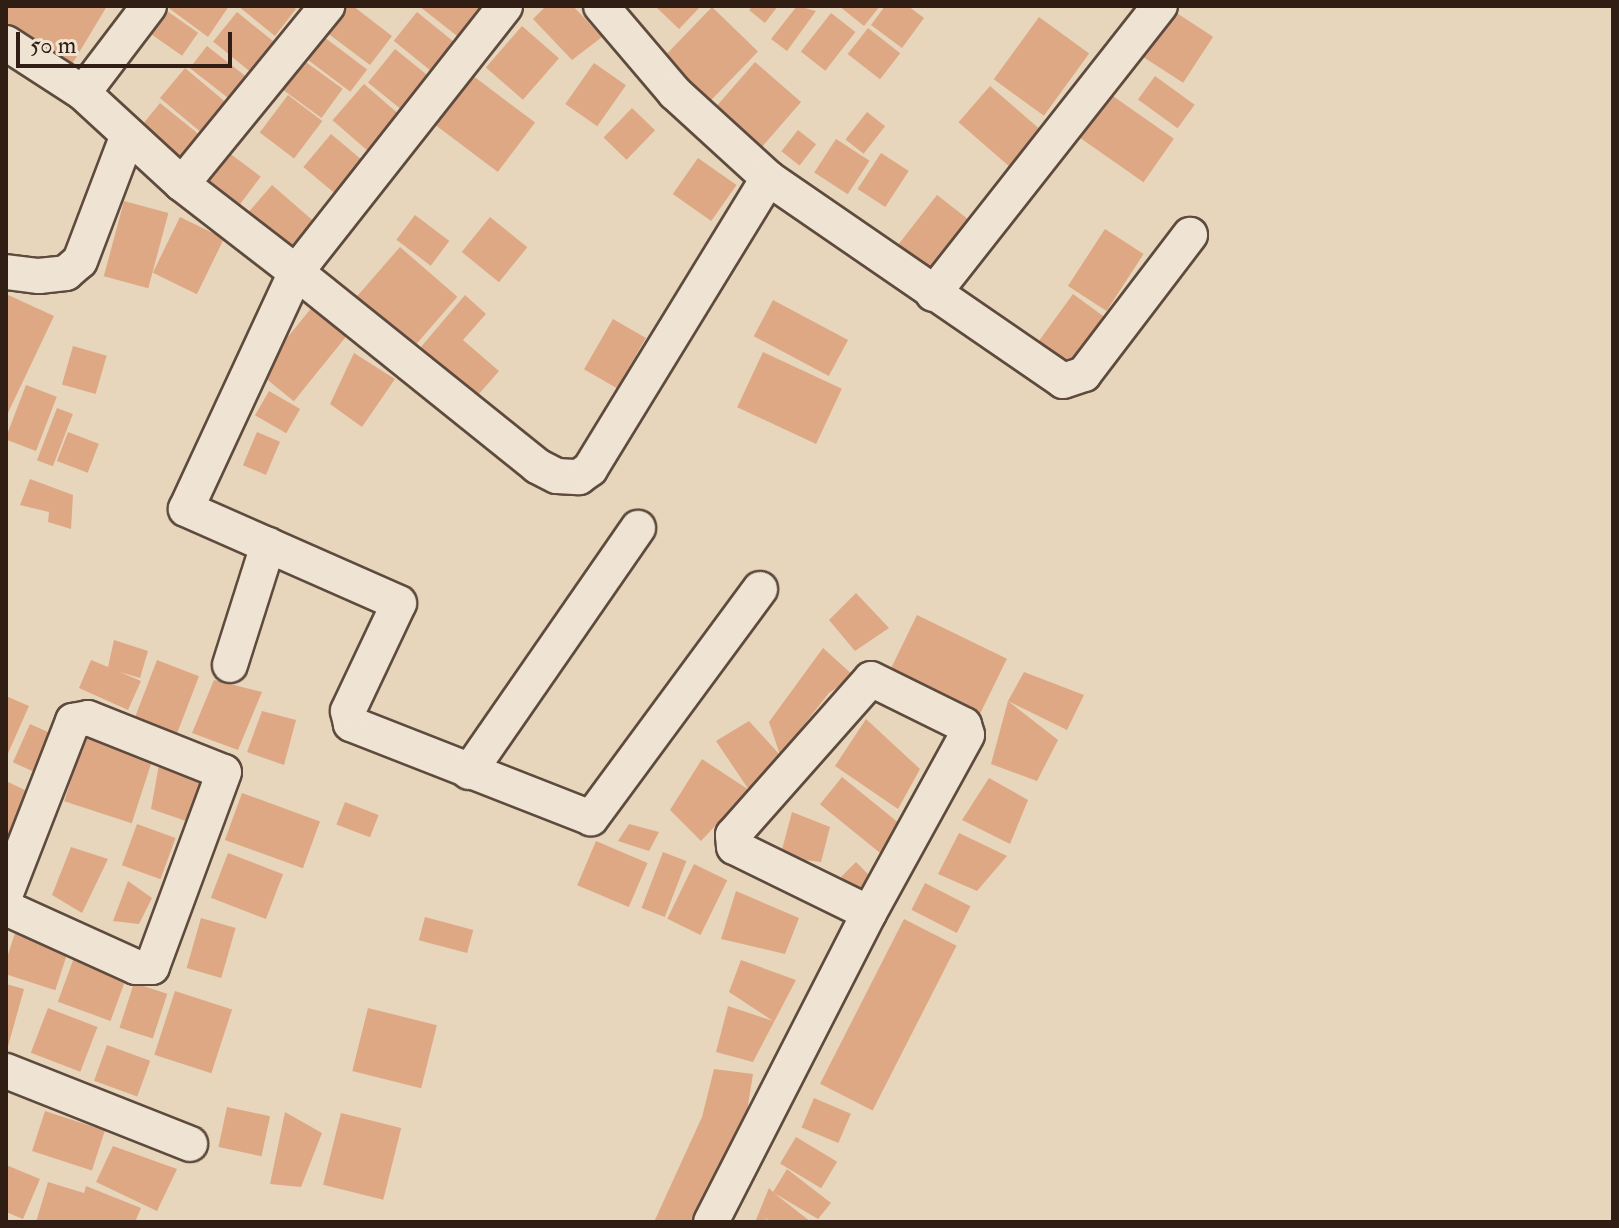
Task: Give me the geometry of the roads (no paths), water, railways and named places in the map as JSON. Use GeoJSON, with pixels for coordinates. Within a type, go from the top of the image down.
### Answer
{"type":"FeatureCollection","features":[{"type":"Feature","properties":{"kind":"street"},"geometry":{"type":"LineString","coordinates":[[83,93],[149,6]]}},
{"type":"Feature","properties":{"kind":"street"},"geometry":{"type":"LineString","coordinates":[[182,184],[327,6]]}},
{"type":"Feature","properties":{"kind":"street"},"geometry":{"type":"LineString","coordinates":[[601,6],[675,93],[768,178],[1063,381],[1077,380],[1190,235]]}},
{"type":"Feature","properties":{"kind":"street"},"geometry":{"type":"LineString","coordinates":[[933,294],[1160,6]]}},
{"type":"Feature","properties":{"kind":"street"},"geometry":{"type":"LineString","coordinates":[[503,7],[296,272],[186,509],[399,603],[348,711],[351,724],[591,818],[760,589]]}},
{"type":"Feature","properties":{"kind":"street"},"geometry":{"type":"LineString","coordinates":[[6,43],[83,93],[127,137],[182,184],[537,466],[557,476],[579,477],[590,469],[768,178]]}},
{"type":"Feature","properties":{"kind":"street"},"geometry":{"type":"LineString","coordinates":[[6,272],[39,276],[66,273],[80,261],[127,137]]}},
{"type":"Feature","properties":{"kind":"street"},"geometry":{"type":"LineString","coordinates":[[469,772],[638,528]]}},
{"type":"Feature","properties":{"kind":"street"},"geometry":{"type":"LineString","coordinates":[[230,665],[268,545]]}},
{"type":"Feature","properties":{"kind":"street"},"geometry":{"type":"LineString","coordinates":[[711,1222],[869,913],[967,735],[964,725],[871,679],[737,830],[733,844],[869,913]]}},
{"type":"Feature","properties":{"kind":"street"},"geometry":{"type":"LineString","coordinates":[[6,893],[73,721],[88,718],[224,772],[152,967],[136,967],[6,908]]}},
{"type":"Feature","properties":{"kind":"street"},"geometry":{"type":"LineString","coordinates":[[6,1071],[190,1144]]}}]}
